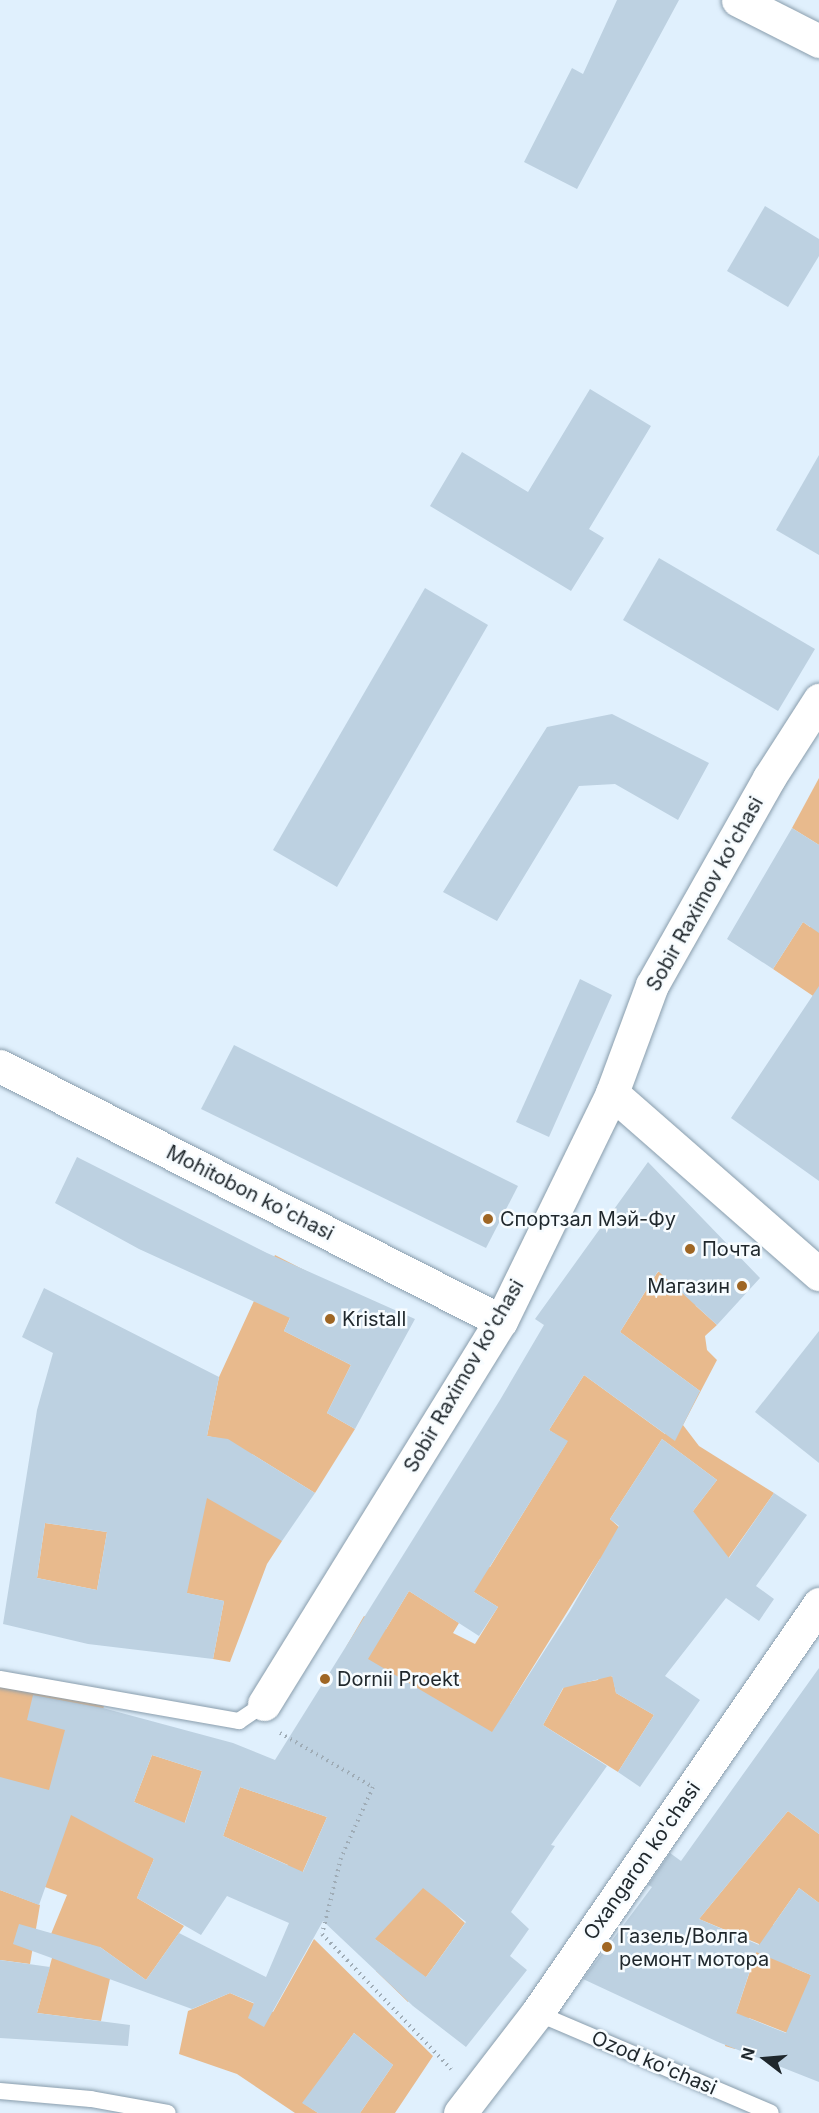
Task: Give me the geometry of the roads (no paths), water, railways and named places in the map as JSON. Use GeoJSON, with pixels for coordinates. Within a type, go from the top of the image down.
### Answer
{"type":"FeatureCollection","features":[{"type":"Feature","properties":{"kind":"street"},"geometry":{"type":"LineString","coordinates":[[738,0],[819,41]]}},
{"type":"Feature","properties":{"kind":"street","name":"Sobir Raximov ko'chasi"},"geometry":{"type":"LineString","coordinates":[[264,1704],[501,1321],[612,1093],[652,985],[769,778],[819,700]]}},
{"type":"Feature","properties":{"kind":"street","name":"Mohitobon ko'chasi"},"geometry":{"type":"LineString","coordinates":[[0,1066],[501,1321]]}},
{"type":"Feature","properties":{"kind":"street"},"geometry":{"type":"LineString","coordinates":[[612,1093],[819,1274]]}},
{"type":"Feature","properties":{"kind":"street","name":"Oxangaron ko'chasi"},"geometry":{"type":"LineString","coordinates":[[467,2103],[537,2013],[819,1604]]}},
{"type":"Feature","properties":{"kind":"lane","name":"Sobir Raximov ko'chasi"},"geometry":{"type":"LineString","coordinates":[[0,1679],[239,1720],[264,1704]]}},
{"type":"Feature","properties":{"kind":"lane","name":"Ozod ko'chasi"},"geometry":{"type":"LineString","coordinates":[[537,2013],[771,2113]]}},
{"type":"Feature","properties":{"kind":"lane"},"geometry":{"type":"LineString","coordinates":[[0,2091],[91,2099],[168,2113]]}},
{"type":"Feature","properties":{"kind":"place","name":"Спортзал Мэй-Фу"},"geometry":{"type":"Point","coordinates":[488,1219]}},
{"type":"Feature","properties":{"kind":"place","name":"Почта"},"geometry":{"type":"Point","coordinates":[690,1249]}},
{"type":"Feature","properties":{"kind":"place","name":"Магазин"},"geometry":{"type":"Point","coordinates":[742,1286]}},
{"type":"Feature","properties":{"kind":"place","name":"Kristall"},"geometry":{"type":"Point","coordinates":[330,1319]}},
{"type":"Feature","properties":{"kind":"place","name":"Dornii Proekt"},"geometry":{"type":"Point","coordinates":[325,1679]}},
{"type":"Feature","properties":{"kind":"place","name":"Газель/Волга ремонт мотора"},"geometry":{"type":"Point","coordinates":[607,1947]}}]}
